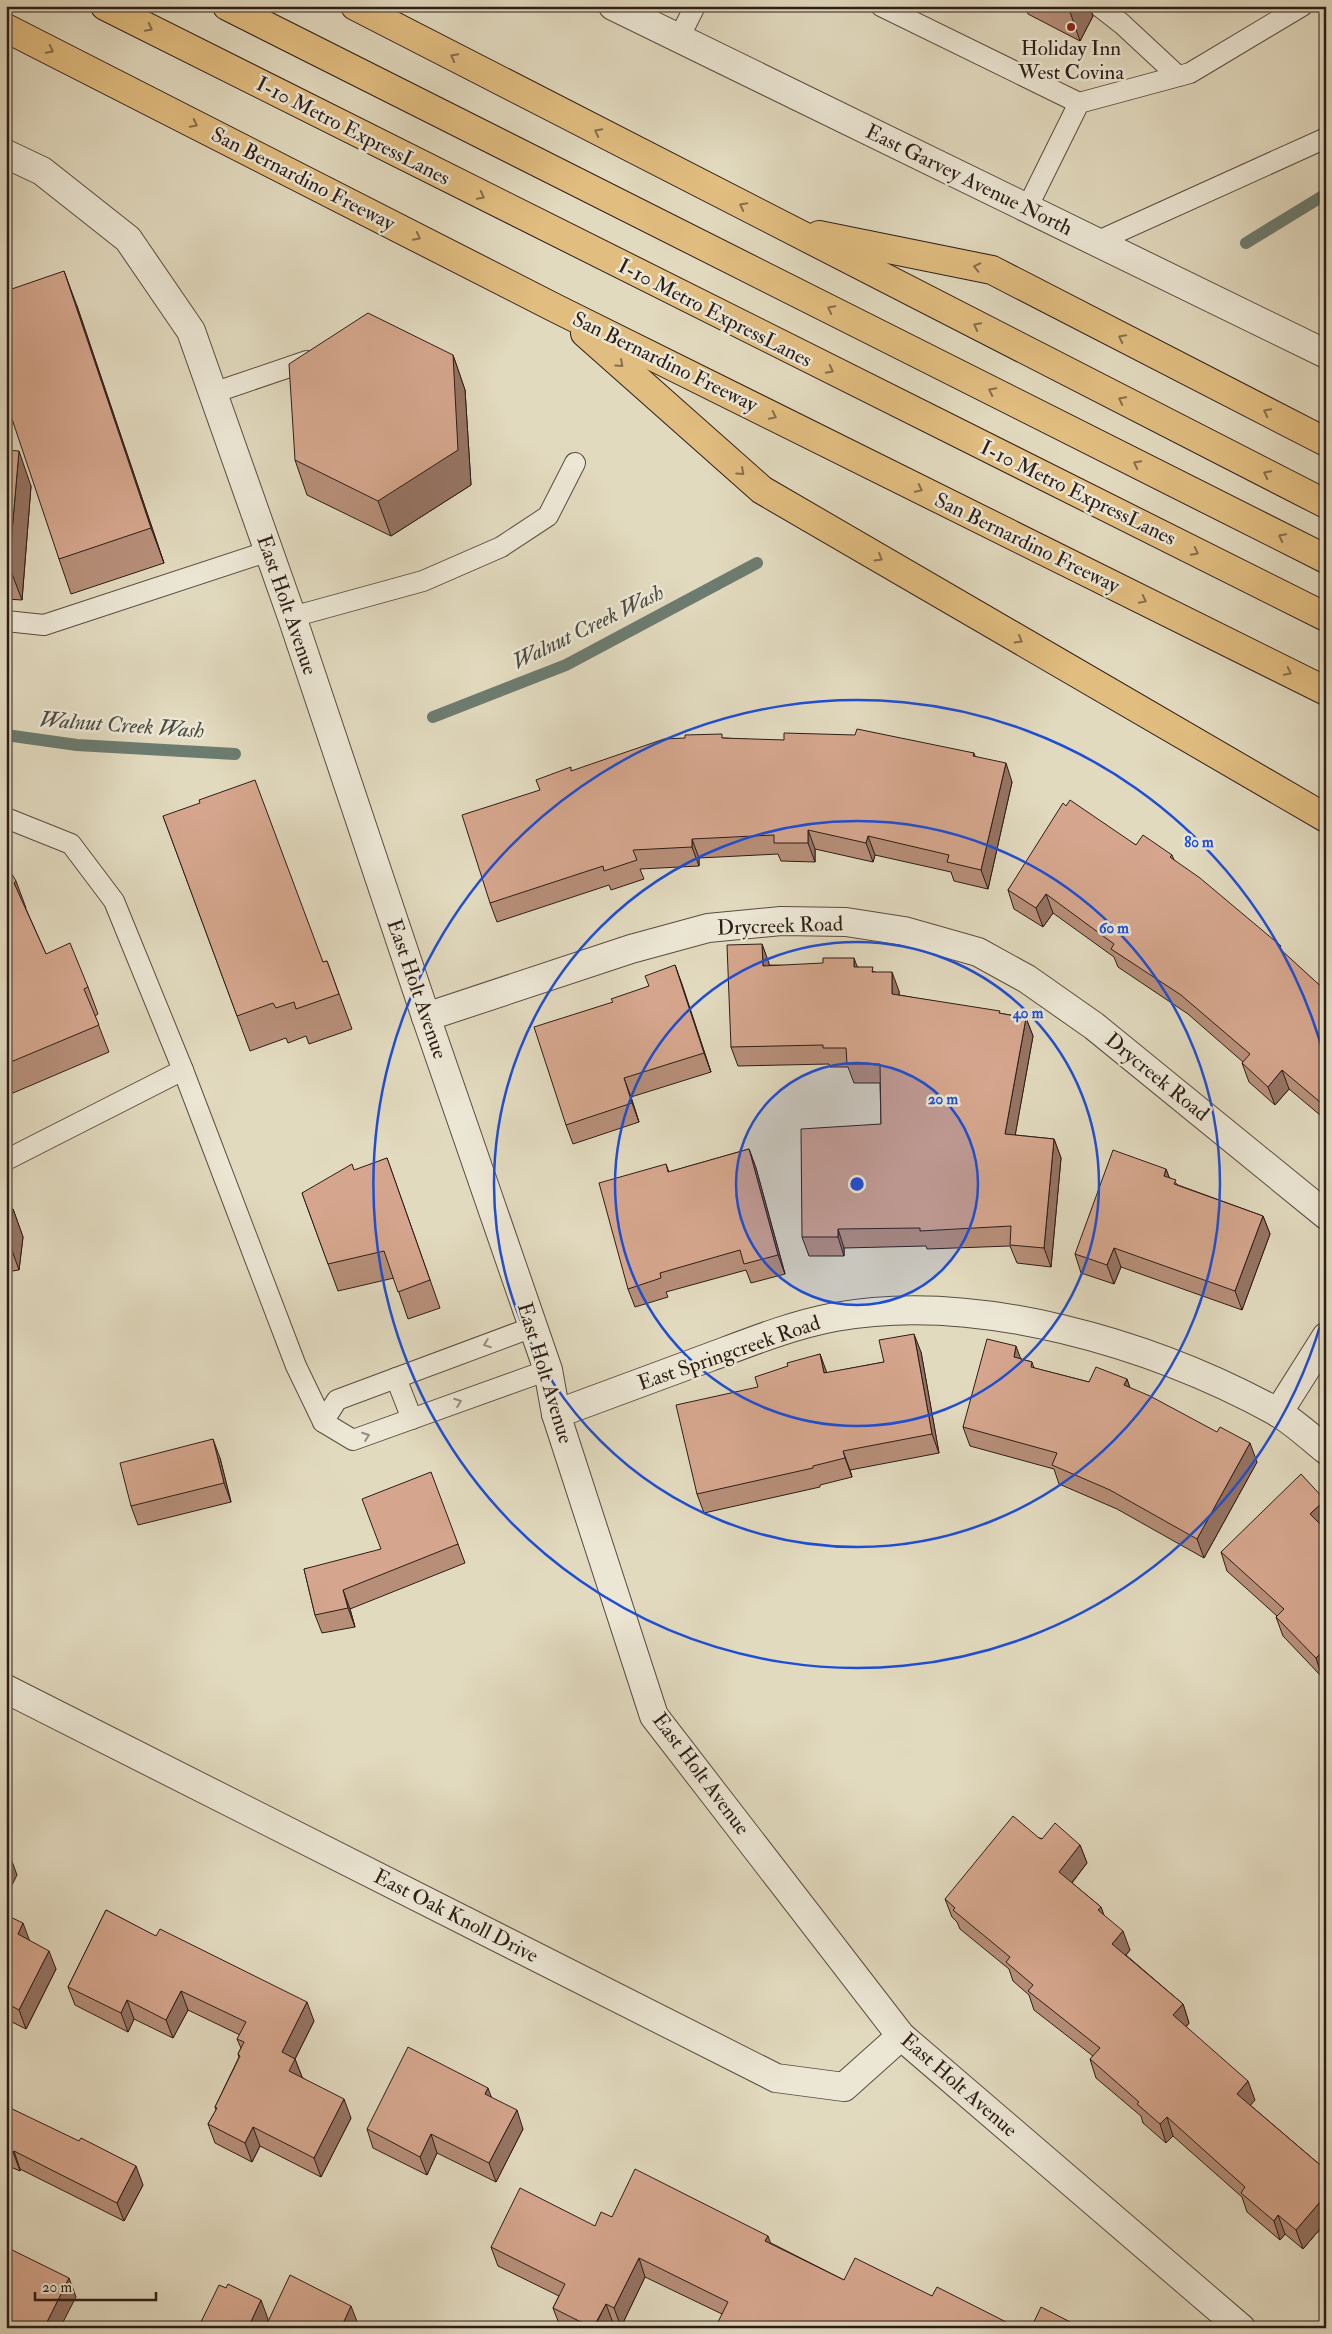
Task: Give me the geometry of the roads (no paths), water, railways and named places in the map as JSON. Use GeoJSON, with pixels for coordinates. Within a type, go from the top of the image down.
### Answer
{"type":"FeatureCollection","features":[{"type":"Feature","properties":{"kind":"highway","name":"I-10 Metro ExpressLanes"},"geometry":{"type":"LineString","coordinates":[[105,6],[1326,617]]}},
{"type":"Feature","properties":{"kind":"highway"},"geometry":{"type":"LineString","coordinates":[[227,6],[1326,559]]}},
{"type":"Feature","properties":{"kind":"highway"},"geometry":{"type":"LineString","coordinates":[[355,6],[1326,504]]}},
{"type":"Feature","properties":{"kind":"highway","name":"San Bernardino Freeway"},"geometry":{"type":"LineString","coordinates":[[6,28],[557,309],[1326,691]]}},
{"type":"Feature","properties":{"kind":"highway"},"geometry":{"type":"LineString","coordinates":[[786,228],[992,270],[1326,442]]}},
{"type":"Feature","properties":{"kind":"highway"},"geometry":{"type":"LineString","coordinates":[[557,309],[762,490],[1326,818]]}},
{"type":"Feature","properties":{"kind":"street","name":"East Garvey Avenue North"},"geometry":{"type":"LineString","coordinates":[[613,6],[1326,354]]}},
{"type":"Feature","properties":{"kind":"street","name":"East Holt Avenue"},"geometry":{"type":"LineString","coordinates":[[6,154],[42,171],[128,239],[191,331],[292,617],[426,1017],[548,1370],[556,1414],[654,1716],[901,2036],[1241,2328]]}},
{"type":"Feature","properties":{"kind":"street","name":"Drycreek Road"},"geometry":{"type":"LineString","coordinates":[[426,1017],[631,949],[708,928],[781,922],[846,922],[904,931],[978,952],[1027,978],[1094,1026],[1326,1215]]}},
{"type":"Feature","properties":{"kind":"street","name":"East Springcreek Road"},"geometry":{"type":"LineString","coordinates":[[556,1414],[762,1337],[834,1317],[893,1311],[956,1313],[1032,1322],[1086,1334],[1140,1351],[1278,1413],[1326,1450]]}},
{"type":"Feature","properties":{"kind":"street"},"geometry":{"type":"LineString","coordinates":[[1278,1413],[1326,1337]]}},
{"type":"Feature","properties":{"kind":"street","name":"East Oak Knoll Drive"},"geometry":{"type":"LineString","coordinates":[[6,1689],[776,2078],[844,2087],[901,2036]]}},
{"type":"Feature","properties":{"kind":"lane"},"geometry":{"type":"LineString","coordinates":[[679,38],[695,6]]}},
{"type":"Feature","properties":{"kind":"lane"},"geometry":{"type":"LineString","coordinates":[[881,6],[1079,103],[1190,73],[1302,6]]}},
{"type":"Feature","properties":{"kind":"lane"},"geometry":{"type":"LineString","coordinates":[[1100,6],[1178,76]]}},
{"type":"Feature","properties":{"kind":"lane"},"geometry":{"type":"LineString","coordinates":[[1027,208],[1079,103]]}},
{"type":"Feature","properties":{"kind":"lane"},"geometry":{"type":"LineString","coordinates":[[1096,242],[1326,138]]}},
{"type":"Feature","properties":{"kind":"lane"},"geometry":{"type":"LineString","coordinates":[[213,393],[307,362]]}},
{"type":"Feature","properties":{"kind":"lane"},"geometry":{"type":"LineString","coordinates":[[292,617],[423,581],[501,547],[548,516],[575,463]]}},
{"type":"Feature","properties":{"kind":"lane"},"geometry":{"type":"LineString","coordinates":[[6,621],[44,624],[269,551]]}},
{"type":"Feature","properties":{"kind":"lane"},"geometry":{"type":"LineString","coordinates":[[6,818],[71,844],[114,901],[183,1070],[296,1366],[322,1422],[353,1440],[548,1370]]}},
{"type":"Feature","properties":{"kind":"lane"},"geometry":{"type":"LineString","coordinates":[[6,1160],[183,1070]]}},
{"type":"Feature","properties":{"kind":"lane"},"geometry":{"type":"LineString","coordinates":[[322,1422],[337,1400],[533,1327]]}},
{"type":"Feature","properties":{"kind":"lane"},"geometry":{"type":"LineString","coordinates":[[396,1378],[412,1419]]}},
{"type":"Feature","properties":{"kind":"waterway","name":"Walnut Creek Wash"},"geometry":{"type":"LineString","coordinates":[[1246,243],[1326,194]]}},
{"type":"Feature","properties":{"kind":"waterway","name":"Walnut Creek Wash"},"geometry":{"type":"LineString","coordinates":[[433,717],[566,665],[757,563]]}},
{"type":"Feature","properties":{"kind":"waterway","name":"Walnut Creek Wash"},"geometry":{"type":"LineString","coordinates":[[6,735],[77,745],[235,754]]}},
{"type":"Feature","properties":{"kind":"place","name":"Holiday Inn West Covina"},"geometry":{"type":"Point","coordinates":[1071,27]}}]}
